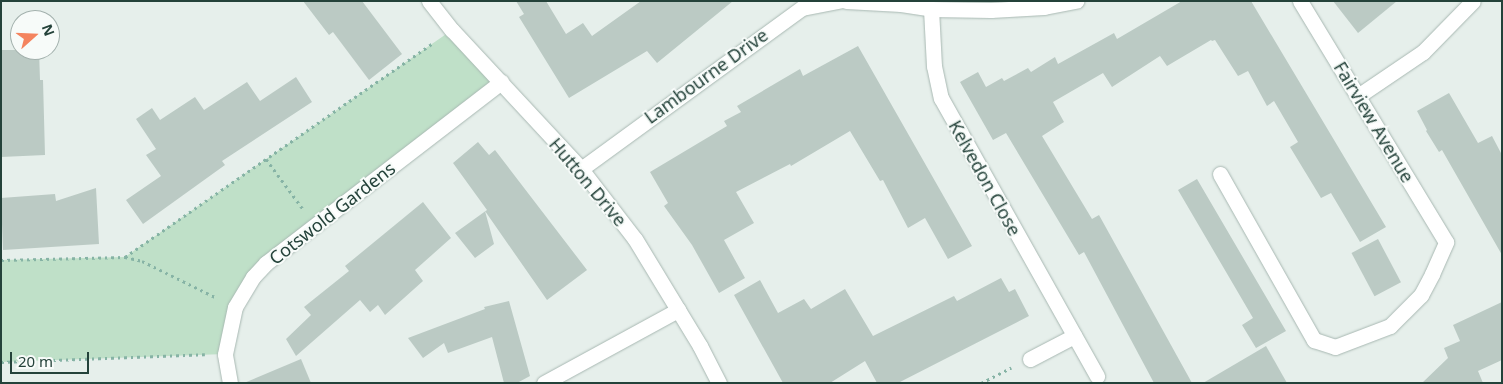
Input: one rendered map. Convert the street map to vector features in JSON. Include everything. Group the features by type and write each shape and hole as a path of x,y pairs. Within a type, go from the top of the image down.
{"street":[{"name":"Hutton Drive","path":"429,1 452,30 581,169 635,239 719,383"},
{"name":"Lambourne Drive","path":"581,169 802,8 839,1"},
{"path":"846,1 901,4 931,9 990,10 1044,7 1076,1"},
{"name":"Fairview Avenue","path":"1220,174 1314,340 1335,347 1390,326 1421,295 1446,242 1300,1"},
{"path":"1358,96 1423,52 1473,1"},
{"name":"Kelvedon Close","path":"931,9 934,66 941,98 1097,376"},
{"name":"Cotswold Gardens","path":"230,383 225,354 235,307 253,277 266,263 501,82"},
{"path":"544,383 678,310"},
{"path":"1030,359 1074,336"}],"path":[{"path":"125,257 452,30"},
{"path":"266,159 316,225"},
{"path":"1,260 125,257 142,261 235,307"},
{"path":"1,362 225,354"},
{"path":"981,383 1030,359"}],"green space":[{"path":"452,30 501,82 253,277 225,354 1,362 1,260 125,257"}],"building":[{"path":"303,1 362,1 402,54 369,80 333,32 329,35"},
{"path":"516,1 546,1 566,34 583,23 592,36 641,1 733,1 657,63 647,51 569,98 519,17 524,14"},
{"path":"1182,1 1251,1 1386,227 1360,242 1331,193 1321,198 1290,147 1298,142 1274,101 1267,106 1248,71 1238,76 1215,40 1211,40 1167,66 1160,56 1112,87 1103,73 1053,102 1064,122 1042,136 1092,219 1099,215 1192,383 1154,383 1084,252 1079,255 1006,133 993,140 960,82 978,72 986,87 1002,78 1004,81 1028,68 1031,72 1055,57 1058,64 1114,33 1117,39"},
{"path":"1333,1 1397,1 1358,33"},
{"path":"858,46 972,246 948,259 925,218 908,228 883,180 880,181 850,131 791,166 790,164 736,192 754,223 724,240 745,278 719,293 692,245 664,206 668,203 650,172 727,126 724,121 741,112 737,106 800,69 803,76"},
{"path":"1,50 10,50 10,60 39,60 40,80 43,80 45,155 1,157"},
{"path":"296,77 312,102 222,161 225,165 143,224 126,200 161,176 146,155 156,149 136,119 152,108 160,120 195,97 204,110 247,82 260,101"},
{"path":"1449,93 1478,143 1492,136 1502,155 1502,255 1442,150 1439,152 1426,131 1417,111"},
{"path":"478,142 489,155 495,150 587,270 547,300 453,163"},
{"path":"1197,179 1286,331 1256,348 1242,325 1253,318 1178,190"},
{"path":"96,188 99,244 3,250 1,198 55,194 56,201"},
{"path":"423,202 451,238 415,270 423,281 385,315 378,305 370,312 360,300 296,356 286,339 311,315 304,307 349,271 345,266"},
{"path":"485,211 494,244 475,258 455,233"},
{"path":"1378,239 1401,282 1375,296 1352,253"},
{"path":"1001,278 1009,292 1015,289 1029,316 898,383 877,383 865,361 830,383 783,383 734,295 760,280 778,313 804,299 811,309 845,289 873,336 954,296 957,301"},
{"path":"509,301 530,376 517,383 504,383 492,337 448,353 444,343 423,358 408,338 485,309 484,307"},
{"path":"1502,302 1502,360 1478,371 1483,383 1422,383 1448,358 1444,348 1460,341 1453,325"},
{"path":"1266,346 1287,383 1203,383"},
{"path":"301,359 311,383 244,383"}]}
